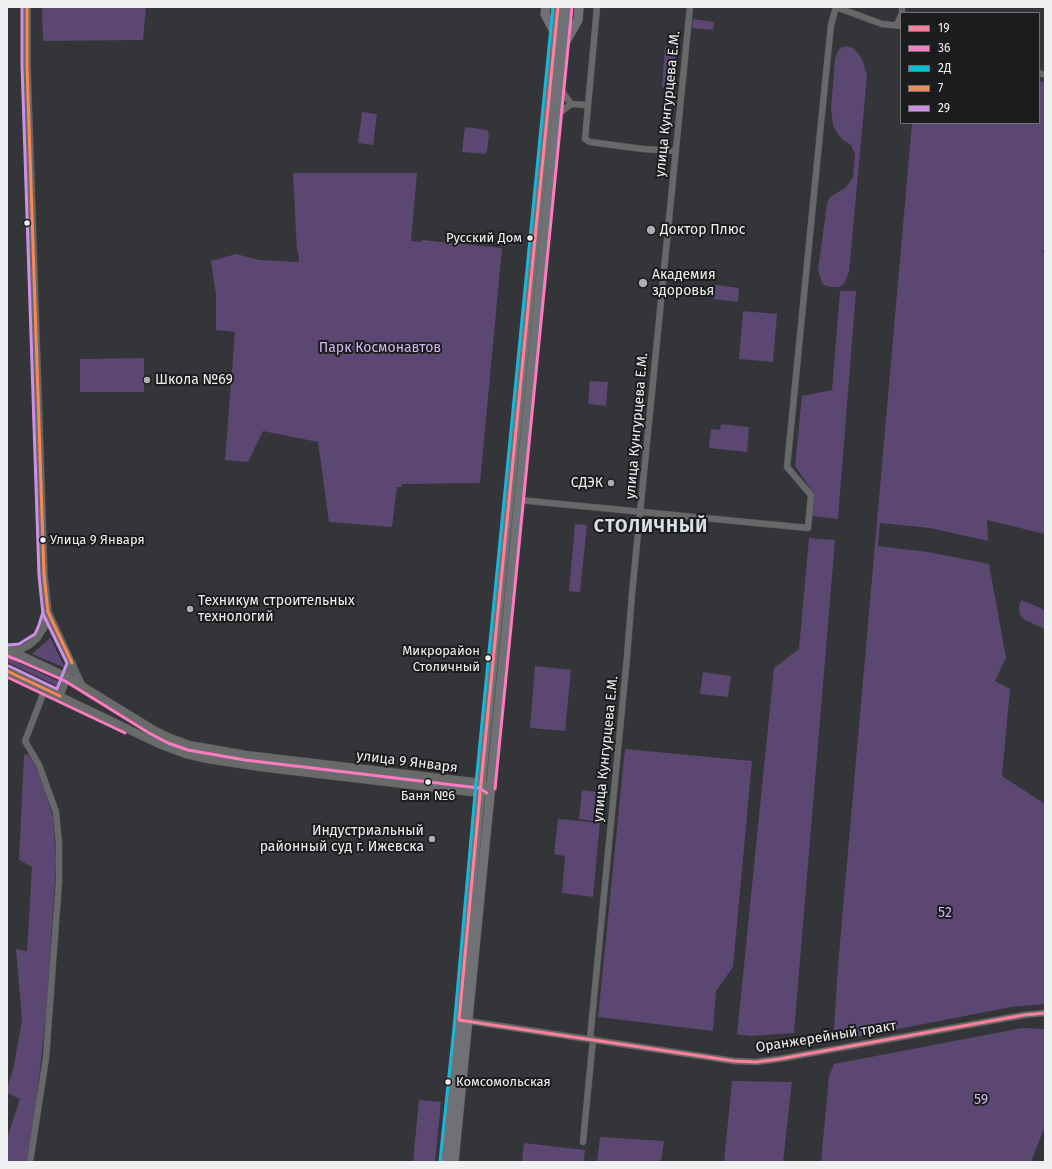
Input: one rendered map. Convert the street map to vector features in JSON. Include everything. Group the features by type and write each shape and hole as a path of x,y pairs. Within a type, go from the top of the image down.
{"main road":[{"path":"546,7 545,14 555,34"},
{"path":"454,1162 480,788 558,7"},
{"path":"445,1162 464,1020 490,789 567,7"},
{"path":"563,46 578,20 579,7"},
{"name":"улица 9 Января","path":"7,651 22,656 67,677 140,722 170,738 205,748 480,788"},
{"name":"улица 9 Января","path":"7,671 160,744 186,754 260,767 490,789"},
{"path":"260,767 262,757"}],"street":[{"path":"27,7 28,99 44,575 48,612 82,686"},
{"path":"597,7 585,138 590,142 643,149 676,151"},
{"name":"улица Кунгурцева Е.М.","path":"583,1142 591,1039 640,512 690,7"},
{"path":"519,500 808,528 811,495 787,467 831,25 836,7 882,24 899,25"},
{"path":"559,87 571,104"},
{"path":"556,116 571,104 588,105"},
{"path":"7,651 21,649 29,645 37,638 41,634 44,627 48,612"},
{"path":"60,696 72,663"},
{"path":"30,1162 46,1058 59,881 59,844 56,812 39,765 25,741 45,689"},
{"name":"Оранжерейный тракт","path":"464,1020 734,1061 756,1062 1024,1015 1045,1013"}],"green space":[{"path":"42,7 146,7 143,40 43,41"},
{"path":"693,19 714,22 713,30 692,28"},
{"path":"847,46 853,48 858,53 863,61 867,76 849,272 844,284 839,287 832,287 826,286 822,283 818,270 827,204 830,197 845,188 853,178 855,154 851,145 843,140 837,133 833,125 831,108 835,59 838,51 842,47"},
{"path":"665,47 676,48 673,87 662,87"},
{"name":"52","path":"1040,81 1045,83 1045,247 1042,252 1045,253 1045,534 987,520 988,541 930,528 880,523 878,546 928,552 989,564 1006,658 995,681 1010,689 1002,776 1045,804 1045,1004 1011,1007 852,1038 845,1038 836,1033 834,1029 838,965 912,124 1040,124"},
{"path":"362,112 377,114 373,145 358,143"},
{"path":"465,127 487,130 489,135 487,152 484,154 462,152"},
{"name":"Парк Космонавтов","path":"293,173 417,173 411,241 421,242 422,240 502,248 480,483 402,484 401,487 397,487 392,527 329,522 318,442 263,431 248,462 225,460 235,332 216,330 216,295 211,261 236,254 259,260 299,262 297,252"},
{"path":"716,285 739,288 738,302 714,299"},
{"path":"840,291 856,291 838,519 811,516 813,492 795,466 802,396 832,390"},
{"path":"743,311 777,314 773,362 739,359"},
{"path":"144,358 144,392 80,392 80,359"},
{"path":"590,381 608,382 606,406 588,404"},
{"path":"721,424 749,427 747,452 709,448 711,429 720,430"},
{"path":"575,524 587,525 580,592 569,591"},
{"path":"809,538 835,540 794,1033 751,1036 737,1034 774,668 799,649"},
{"path":"1021,600 1045,610 1045,629 1025,620 1020,615 1019,607"},
{"path":"50,637 65,668 32,654"},
{"path":"7,658 58,681 58,685 57,686 7,662"},
{"path":"535,666 571,670 565,731 530,728"},
{"path":"703,672 731,676 728,697 700,694"},
{"path":"625,749 752,761 733,967 716,991 713,1031 598,1017"},
{"path":"24,754 29,755 40,775 53,817 56,862 46,1015 35,1114 27,1162 7,1162 7,1138 20,1099 7,1093 7,1088 13,1070 22,1020 16,949 27,951 32,867 19,860"},
{"path":"582,790 596,792 593,821 579,819"},
{"path":"558,819 600,823 593,897 562,893 565,856 554,854"},
{"name":"59","path":"1022,1028 1045,1029 1045,1126 1031,1162 821,1162 829,1076 834,1064"},
{"path":"732,1081 792,1082 783,1162 724,1162"},
{"path":"419,1100 441,1102 435,1162 413,1162"},
{"path":"600,1137 664,1141 661,1162 597,1162"},
{"path":"524,1143 585,1150 584,1162 522,1162"}],"transit line":[{"name":"29","path":"9,666 57,689 67,663 43,614 39,575 22,65 22,7"},
{"name":"7","path":"27,7 27,65 44,575 48,612 72,663"},
{"name":"2Д","path":"440,1161 553,7"},
{"name":"19","path":"558,7 459,1020 734,1061 756,1062 1024,1015 1045,1013"},
{"name":"36","path":"495,789 572,7"},
{"name":"29","path":"8,645 19,644 35,634 43,612 42,605"},
{"name":"36","path":"7,656 65,681 149,733 168,743 188,750 245,760 479,788 487,793"},
{"name":"7","path":"7,671 60,696"},
{"name":"36","path":"7,677 125,733"}],"place":[{"name":"Доктор Плюс","path":"651,230"},
{"name":"Русский Дом","path":"530,238"},
{"name":"Академия здоровья","path":"643,283"},
{"name":"Школа №69","path":"147,380"},
{"name":"СДЭК","path":"611,483"},
{"name":"Улица 9 Января","path":"43,540"},
{"name":"Техникум строительных технологий","path":"190,609"},
{"name":"Микрорайон Столичный","path":"488,658"},
{"name":"Баня №6","path":"428,782"},
{"name":"Индустриальный районный суд г. Ижевска","path":"432,839"},
{"name":"Комсомольская","path":"448,1082"}],"district":[{"name":"СТОЛИЧНЫЙ","path":"651,527"}]}
